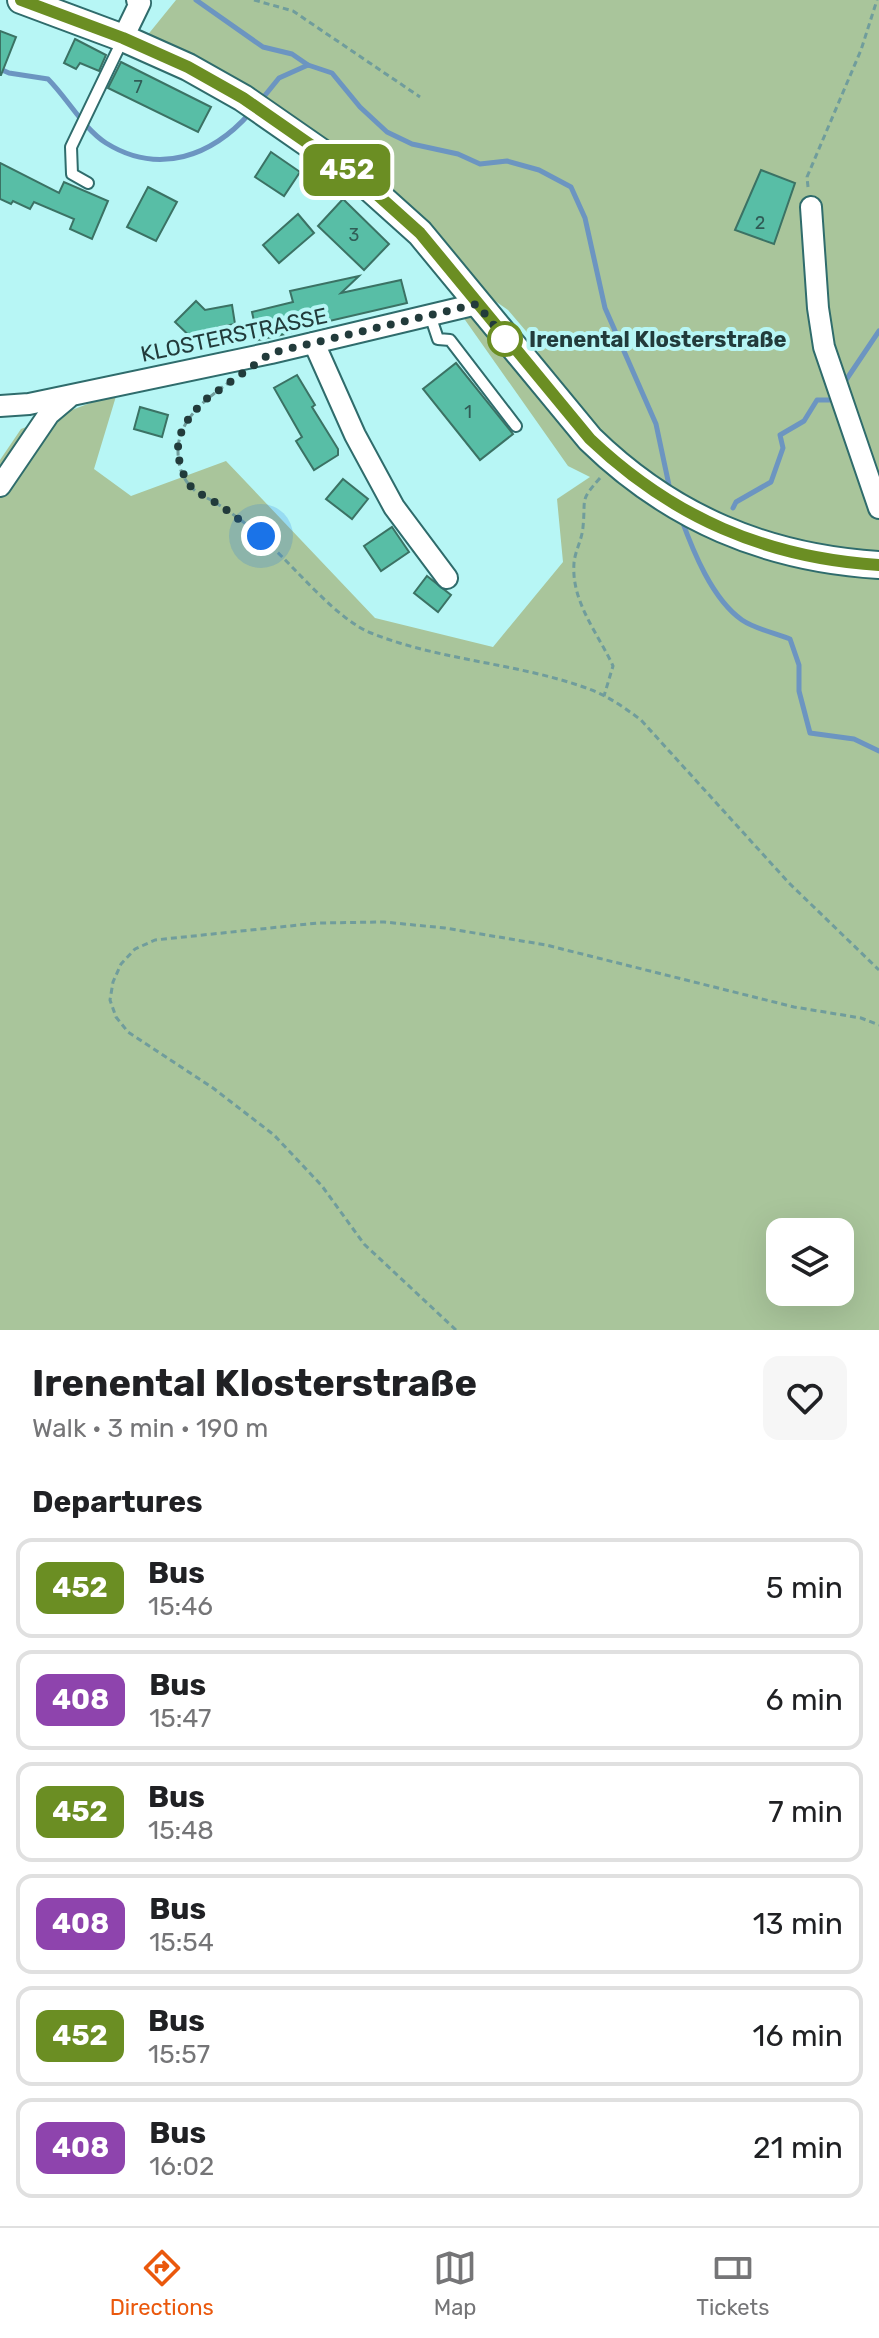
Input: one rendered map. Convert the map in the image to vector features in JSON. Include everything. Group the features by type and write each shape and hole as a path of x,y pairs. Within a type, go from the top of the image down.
{"street":[{"path":"21,0 123,38 188,67 243,98 361,180 420,233 608,462 703,521 780,551 838,563 879,565"},
{"path":"123,38 138,2"},
{"path":"811,207 824,347 879,508"},
{"name":"KLOSTERSTRASSE","path":"0,406 29,404 314,343 477,304"},
{"path":"314,343 355,435 394,507 447,578"},
{"path":"0,486 49,414 73,394"}],"lane":[{"path":"88,183 72,174 71,147 123,38"},
{"path":"430,315 438,339 450,340 516,426"}],"path":[{"path":"254,0 293,11 420,97"},
{"path":"811,207 807,177 861,50 877,0"},
{"path":"238,376 205,400 190,416 180,435 177,453 186,482 261,536 341,615 367,632 397,643 591,689 641,720 789,883 879,970"},
{"path":"604,696 613,666 586,618 576,588 574,562 583,530 584,496 608,462"},
{"path":"456,1330 364,1244 322,1186 274,1135 213,1088 128,1032 116,1017 110,1000 121,964 135,949 155,940 318,923 384,922 430,926 546,945 794,1007 861,1018 879,1025"}],"green space":[{"path":"176,0 879,0 879,1330 0,1330 0,460 21,429 117,393 94,469 131,496 226,461 375,618 493,647 563,562 557,499 590,477 568,466 463,317 475,316 620,454 545,367 531,337 508,310 488,296 414,215 146,37"}],"building":[{"path":"0,31 16,37 1,75 0,75"},
{"path":"75,39 106,55 99,71 80,63 76,69 64,63"},
{"path":"121,62 211,107 198,132 108,88"},
{"path":"271,152 300,172 284,196 255,177"},
{"path":"0,163 59,193 64,182 108,201 92,239 70,229 74,219 34,202 30,209 0,199"},
{"path":"761,170 795,183 774,244 735,230"},
{"path":"148,187 177,202 156,241 127,227"},
{"path":"343,199 389,244 364,270 318,226"},
{"path":"298,214 314,233 279,263 263,245"},
{"path":"359,276 341,293 401,280 407,303 258,340 252,312 293,302 290,291"},
{"path":"196,301 205,310 232,305 235,324 219,327 200,346 175,322"},
{"path":"456,363 513,434 480,460 423,389"},
{"path":"297,375 338,449 338,455 314,470 296,441 302,437 274,388"},
{"path":"140,407 168,415 162,437 134,429"},
{"path":"343,479 368,499 352,519 326,499"},
{"path":"392,527 409,552 381,571 364,546"},
{"path":"427,576 451,595 438,612 414,593"}],"waterway":[{"path":"196,0 263,47 292,54 308,65"},
{"path":"262,99 279,78 308,65 332,73 360,107 387,132 412,144 458,154 480,164 507,161 539,170 571,187 585,218 605,308 656,424 670,490"},
{"path":"0,69 48,79 98,137 126,153 146,158 165,159 202,150 235,128 250,113"},
{"path":"844,383 879,331"},
{"path":"733,508 736,502 771,482 783,448 780,435 804,421 817,400 837,397"},
{"path":"681,518 705,574 731,611 753,626 790,639 799,665 799,691 810,733 854,739 879,751"}],"bus line":[{"name":"452","path":"21,0 123,38 188,67 243,98 361,180 420,233 590,439 607,456 666,498 713,526 780,551 838,563 879,565"}],"place":[{"name":"Irenental Klosterstraße","path":"505,339"}],"route":[{"path":"261,536 197,492 186,482 180,469 177,453 180,435 190,416 205,400 271,353 477,304 505,339"}]}
